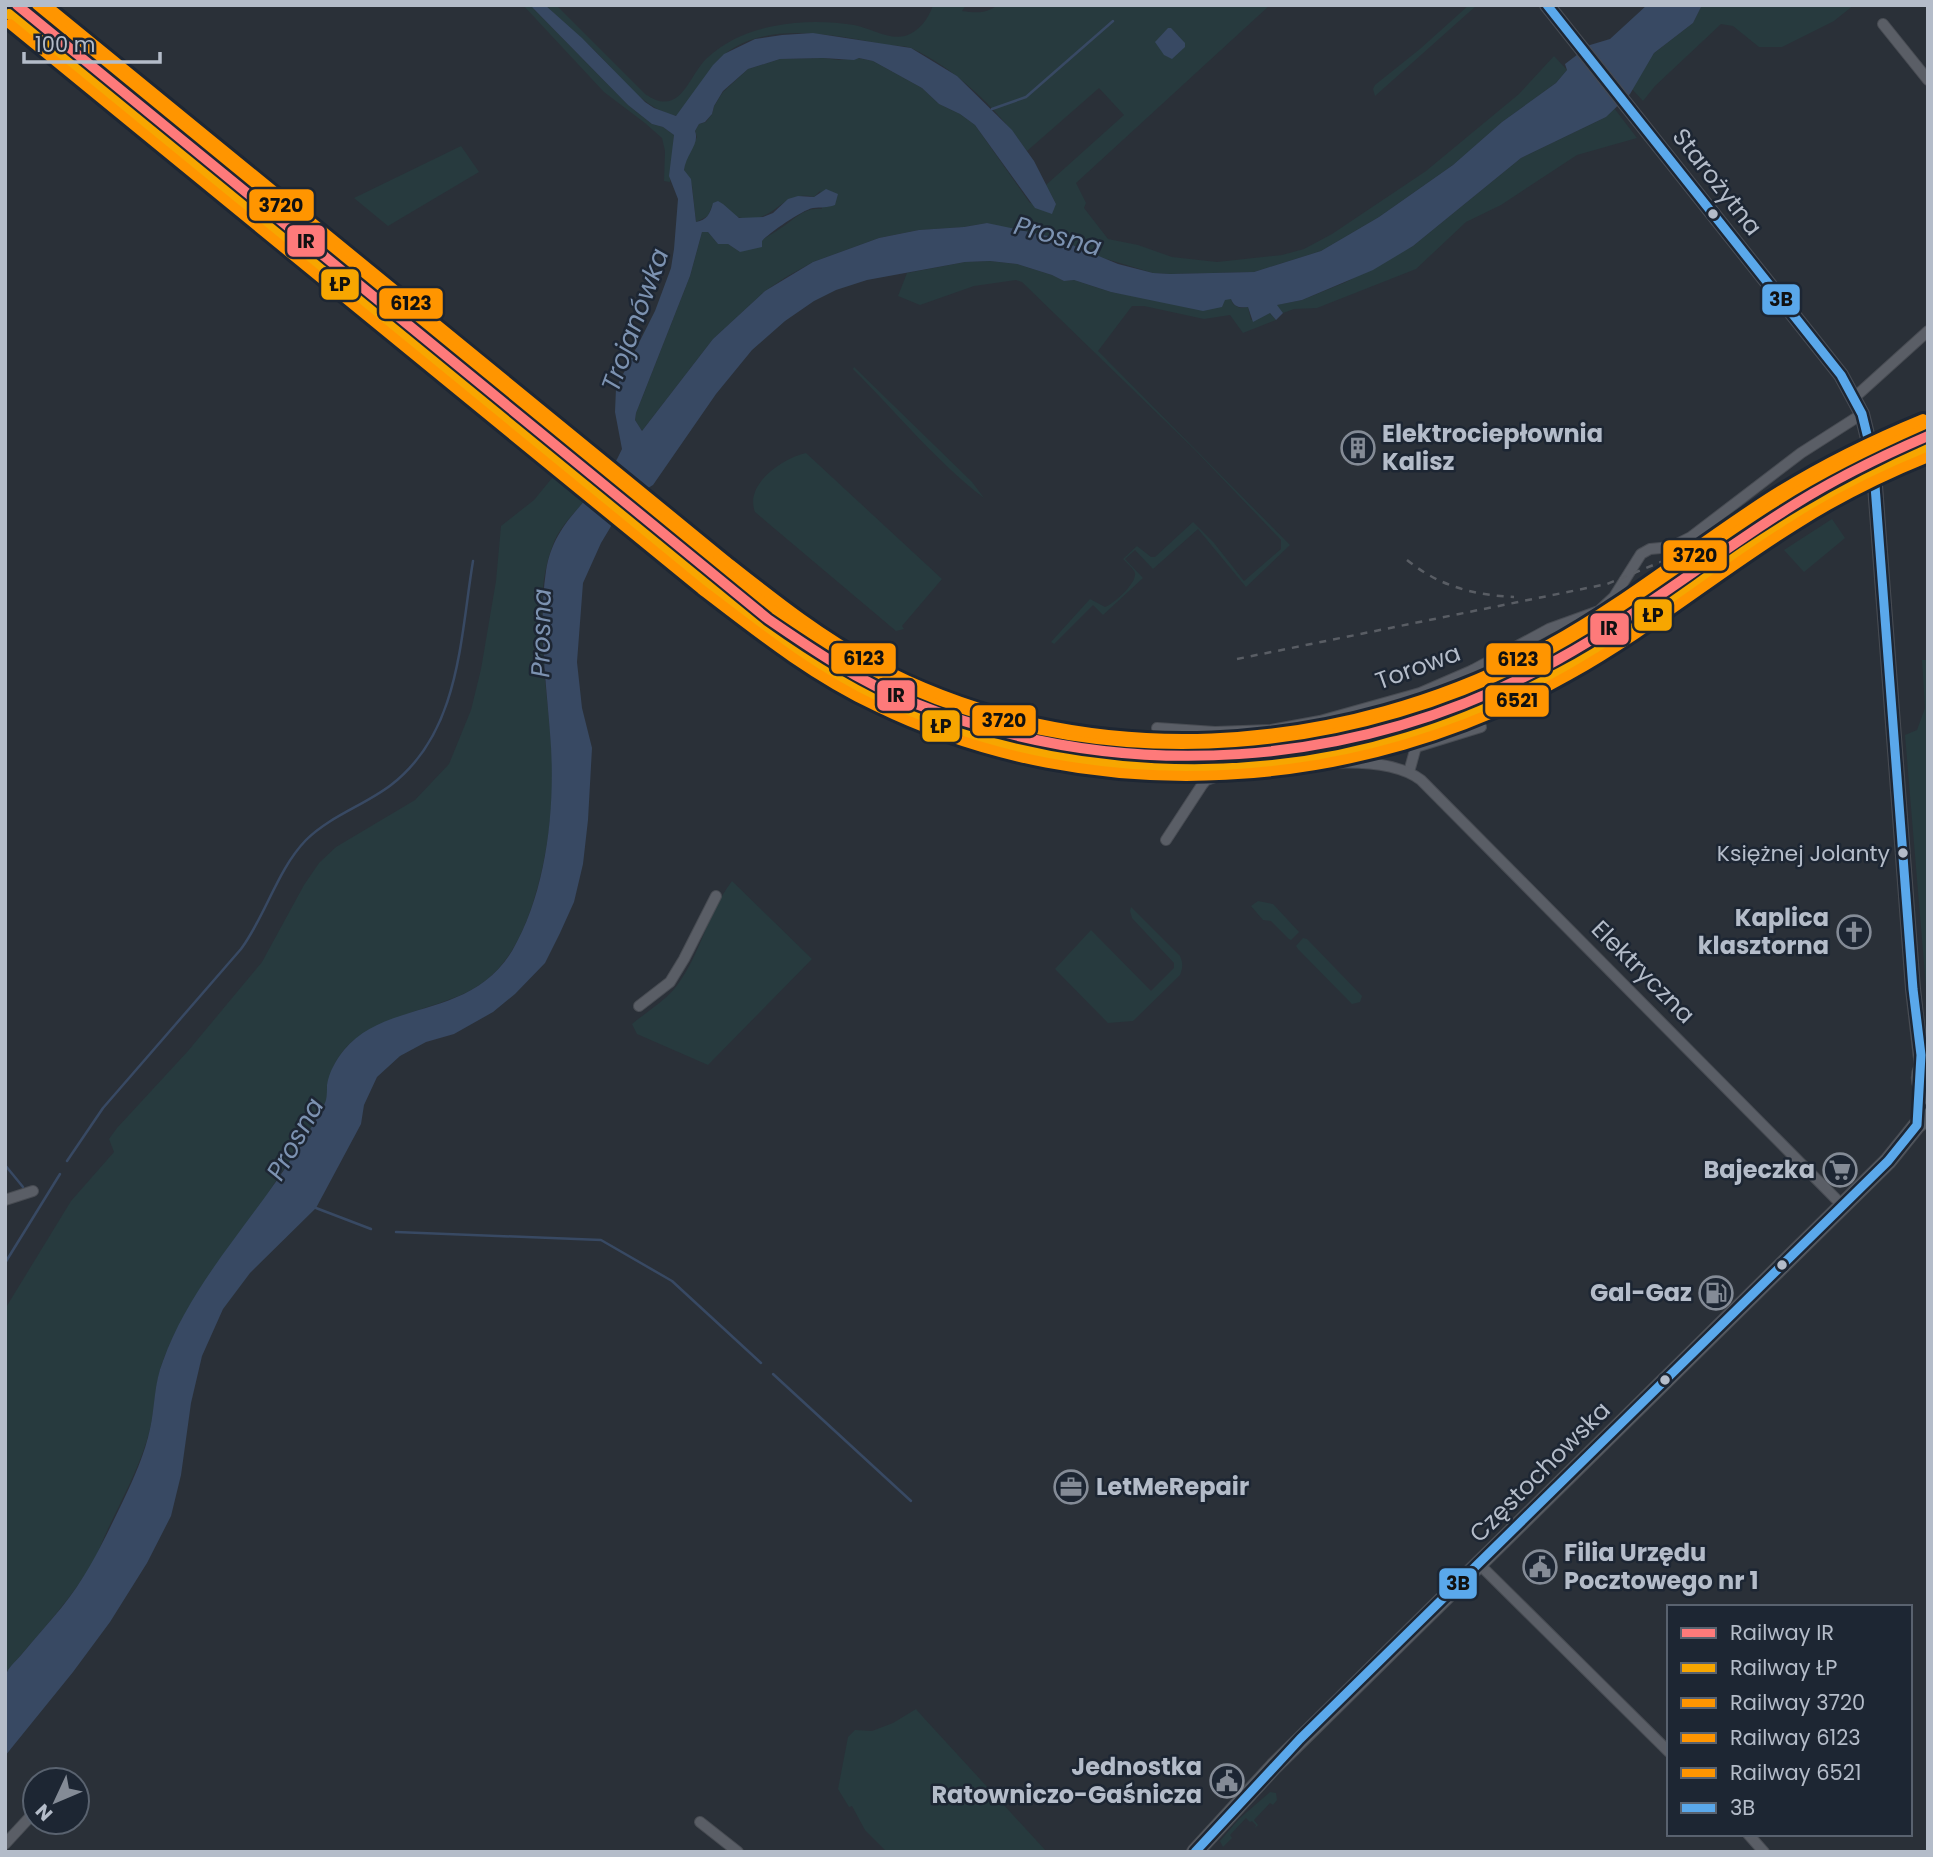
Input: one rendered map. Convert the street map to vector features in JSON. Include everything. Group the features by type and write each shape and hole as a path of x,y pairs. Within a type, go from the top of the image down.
{"main road":[{"name":"Częstochowska","path":"1195,1852 1274,1766 1888,1161 1922,1121 1924,1091 1919,1074 1925,1064"}],"street":[{"name":"Starożytna","path":"1547,5 1841,375 1862,414"},
{"path":"1883,24 1928,80"},
{"path":"1855,397 1928,331"},
{"path":"1862,414 1872,459 1913,989 1925,1064"},
{"name":"Torowa","path":"1157,728 1244,732 1300,725 1412,695 1473,670 1549,629 1604,607 1621,587 1641,554 1671,547 1691,537 1807,449 1862,414"},
{"path":"1166,840 1206,780 1218,776 1341,762 1388,766 1409,772 1416,747 1424,733 1470,708 1473,701 1473,670"},
{"path":"1416,747 1482,727"},
{"name":"Elektryczna","path":"1409,772 1421,780 1612,971 1843,1206"},
{"path":"639,1006 670,982 716,896"},
{"path":"1917,1014 1928,1035"},
{"path":"5,1200 33,1191"},
{"path":"1479,1563 1667,1750"},
{"path":"700,1822 738,1852"},
{"path":"5,1844 21,1827"},
{"path":"1750,1836 1764,1852"}],"green space":[{"path":"523,5 530,5 628,105 652,124 663,127 674,135 670,182 664,181 665,151 662,138 604,92"},
{"path":"545,5 556,5 645,94 667,101 682,92 700,66 722,46 747,34 784,24 844,24 899,37 919,28 933,5 966,5 962,11 977,12 998,5 1270,5 1076,183 1086,203 1084,208 1108,239 1138,245 1172,257 1217,262 1282,255 1304,249 1332,234 1426,171 1519,94 1554,56 1567,70 1556,83 1502,122 1453,165 1379,217 1321,251 1254,272 1153,273 987,223 919,230 879,238 813,262 765,291 713,339 642,431 635,420 636,413 690,276 702,232 708,232 718,244 728,244 740,252 804,212 822,209 820,191 814,197 801,196 766,215 751,219 735,216 713,204 708,216 696,222 692,186 684,170 685,160 697,137 695,131 699,124 706,122 723,92 748,69 780,59 858,58 873,61 922,88 939,104 975,125 1030,203 1056,204 1046,185 1124,115 1099,88 1027,151 976,93 930,58 903,46 805,33 763,37 726,53 712,67 677,116 644,100"},
{"path":"1469,5 1477,5 1375,96 1375,85"},
{"path":"1702,5 1854,5 1834,21 1782,47 1759,47 1733,26 1721,24 1655,86 1643,101 1632,89 1654,53 1693,23"},
{"path":"1614,108 1637,138 1577,155 1501,205 1466,222 1416,269 1317,308 1294,309 1283,313 1276,305 1302,300 1346,282 1413,246 1521,158 1606,117"},
{"path":"461,146 479,172 388,226 354,198"},
{"path":"965,262 1017,264 1064,281 1074,280 1111,292 1145,298 1231,299 1233,304 1240,308 1248,307 1251,320 1270,313 1276,320 1243,333 1230,315 1204,319 1144,306 1132,306 1098,351 1290,545 1246,587 1198,529 1153,569 1135,550 1125,559 1143,578 1103,615 1093,605 1054,644 1051,642 1090,599 1105,607 1124,593 1135,573 1123,559 1137,546 1155,557 1193,522 1214,543 1244,581 1281,549 1281,540 1195,450 1022,282 1016,280 974,286 920,305 898,296 907,273"},
{"path":"854,367 972,482 984,498 933,453"},
{"path":"806,453 942,579 902,626 904,629 896,631 755,512 753,502 760,482 777,466"},
{"path":"566,461 597,487 558,534 546,566 541,621 552,760 552,800 544,861 527,920 513,949 498,969 481,984 463,994 368,1031 340,1055 331,1073 326,1101 317,1118 258,1209 194,1299 173,1338 160,1368 150,1430 143,1452 92,1565 67,1601 5,1674 5,1309 71,1201 114,1152 109,1139 188,1051 262,962 319,863 336,847 415,800 449,764 471,710 481,669 496,581 501,526 534,500"},
{"path":"1832,519 1845,538 1804,572 1784,550"},
{"path":"1922,660 1928,660 1928,1011 1905,735 1917,730 1925,708"},
{"path":"732,881 812,959 708,1065 637,1034 632,1024 662,1001 678,984"},
{"path":"1258,901 1273,904 1299,932 1291,940 1271,921 1263,920 1251,906"},
{"path":"1131,907 1180,956 1182,970 1133,1021 1108,1023 1055,969 1091,930 1151,991 1174,968 1174,963 1132,918"},
{"path":"1303,938 1362,996 1360,1002 1352,1004 1298,949 1296,946"},
{"path":"916,1709 1047,1852 887,1852 865,1830 852,1806 849,1807 838,1789 848,1737 855,1730 872,1731 893,1723"},
{"path":"1270,1792 1276,1793 1277,1800 1273,1805 1270,1803 1254,1820 1258,1825 1255,1828 1256,1825 1246,1818 1223,1847 1220,1841 1239,1819"}],"water":[{"path":"530,5 545,5 645,102 676,116 724,54 755,39 813,33 911,48 957,76 1012,130 1034,161 1056,204 1052,214 1035,208 975,125 939,104 922,88 873,61 859,58 780,59 748,69 723,91 712,114 699,124 695,131 696,140 684,170 691,179 696,222 705,218 713,203 718,201 739,218 763,217 773,213 788,199 798,196 814,197 826,189 838,194 835,205 813,208 801,213 766,237 762,241 762,247 740,252 728,244 718,244 708,232 702,232 690,276 636,413 635,420 642,431 713,339 765,291 813,262 879,238 919,230 987,223 1053,237 1118,264 1153,273 1254,272 1321,251 1379,217 1453,165 1502,122 1556,83 1567,70 1565,64 1590,45 1610,39 1647,5 1702,5 1693,23 1654,53 1630,94 1606,117 1521,158 1413,246 1373,270 1302,300 1277,305 1283,313 1276,320 1270,313 1253,322 1248,307 1237,306 1231,299 1225,300 1222,307 1203,311 1111,292 1074,280 1064,281 1017,264 965,262 867,280 836,290 785,321 752,350 716,394 653,485 635,496 613,523 583,583 577,662 582,708 592,748 588,820 583,864 574,902 545,963 493,1012 454,1034 426,1042 400,1056 377,1077 364,1105 361,1124 316,1208 250,1273 223,1309 202,1356 171,1516 147,1563 110,1622 5,1756 4,1699 7,1672 71,1595 96,1556 142,1456 150,1429 160,1369 175,1332 206,1279 278,1179 317,1118 326,1100 328,1080 336,1062 344,1050 362,1034 382,1023 451,999 474,988 494,973 512,951 534,901 547,845 552,788 543,632 546,571 551,551 568,520 603,480 622,449 615,412 616,388 655,311 671,268 678,199 669,176 674,135 663,127 652,124 628,105"},
{"path":"1168,28 1185,43 1185,47 1172,59 1164,55 1155,42"}],"pier":[{"path":"604,472 637,499 627,511 595,484"}],"waterway":[{"path":"992,109 1026,97 1113,21"},
{"path":"67,1161 103,1108 241,949 287,865 306,840 326,824 391,785 414,763 431,739 453,682 473,561"},
{"path":"5,1165 23,1187"},
{"path":"5,1263 60,1174"},
{"path":"316,1208 371,1229"},
{"path":"396,1232 601,1240 672,1281 761,1363"},
{"path":"773,1374 911,1501"}],"railway":[{"path":"1749,518 1834,466 1928,423"},
{"path":"1237,659 1607,584 1673,557 1757,513"},
{"path":"1641,599 1703,550"},
{"path":"1407,560 1431,576 1457,588 1514,597"}],"rail line":[{"name":"IR","path":"17,5 768,619 873,685 911,702 992,729 1074,747 1156,755 1239,754 1321,744 1402,725 1481,697 1557,660 1614,626 1753,531 1817,491 1928,436"},
{"name":"3720","path":"37,5 775,609 825,642 893,681 989,717 1070,735 1152,743 1235,742 1317,732 1398,712 1476,685 1551,649 1637,596 1795,489 1923,425"},
{"name":"6123","path":"46,5 725,560 796,615 872,663 953,699 1038,724 1124,736 1212,738 1299,730 1385,711 1468,683 1578,628 1793,483 1848,453 1923,419"},
{"name":"ŁP","path":"9,14 761,629 831,675 886,705 965,734 1027,751 1090,762 1154,768 1219,769 1283,764 1346,753 1428,731 1505,700 1585,659 1788,523 1833,496 1928,449"},
{"name":"6521","path":"10,24 701,589 786,652 830,681 876,706 960,740 1046,763 1136,774 1226,775 1315,765 1403,745 1488,715 1569,675 1627,640 1766,543 1811,515 1860,488 1928,457"}],"transit line":[{"name":"3B","path":"1195,1852 1300,1739 1888,1161 1917,1125 1921,1055 1913,989 1873,459 1862,414 1841,375 1547,5"}],"place":[{"name":"Elektrociepłownia Kalisz","path":"1358,448"},
{"name":"Księżnej Jolanty","path":"1903,853"},
{"name":"Kaplica klasztorna","path":"1854,932"},
{"name":"Bajeczka","path":"1840,1170"},
{"name":"Gal-Gaz","path":"1716,1293"},
{"name":"LetMeRepair","path":"1071,1487"},
{"name":"Filia Urzędu Pocztowego nr 1","path":"1540,1567"},
{"name":"Jednostka Ratowniczo-Gaśnicza","path":"1227,1781"}],"water label":[{"name":"Prosna","path":"1058,236"},
{"name":"Trojanówka","path":"635,320"},
{"name":"Prosna","path":"541,633"},
{"name":"Prosna","path":"295,1139"}]}
